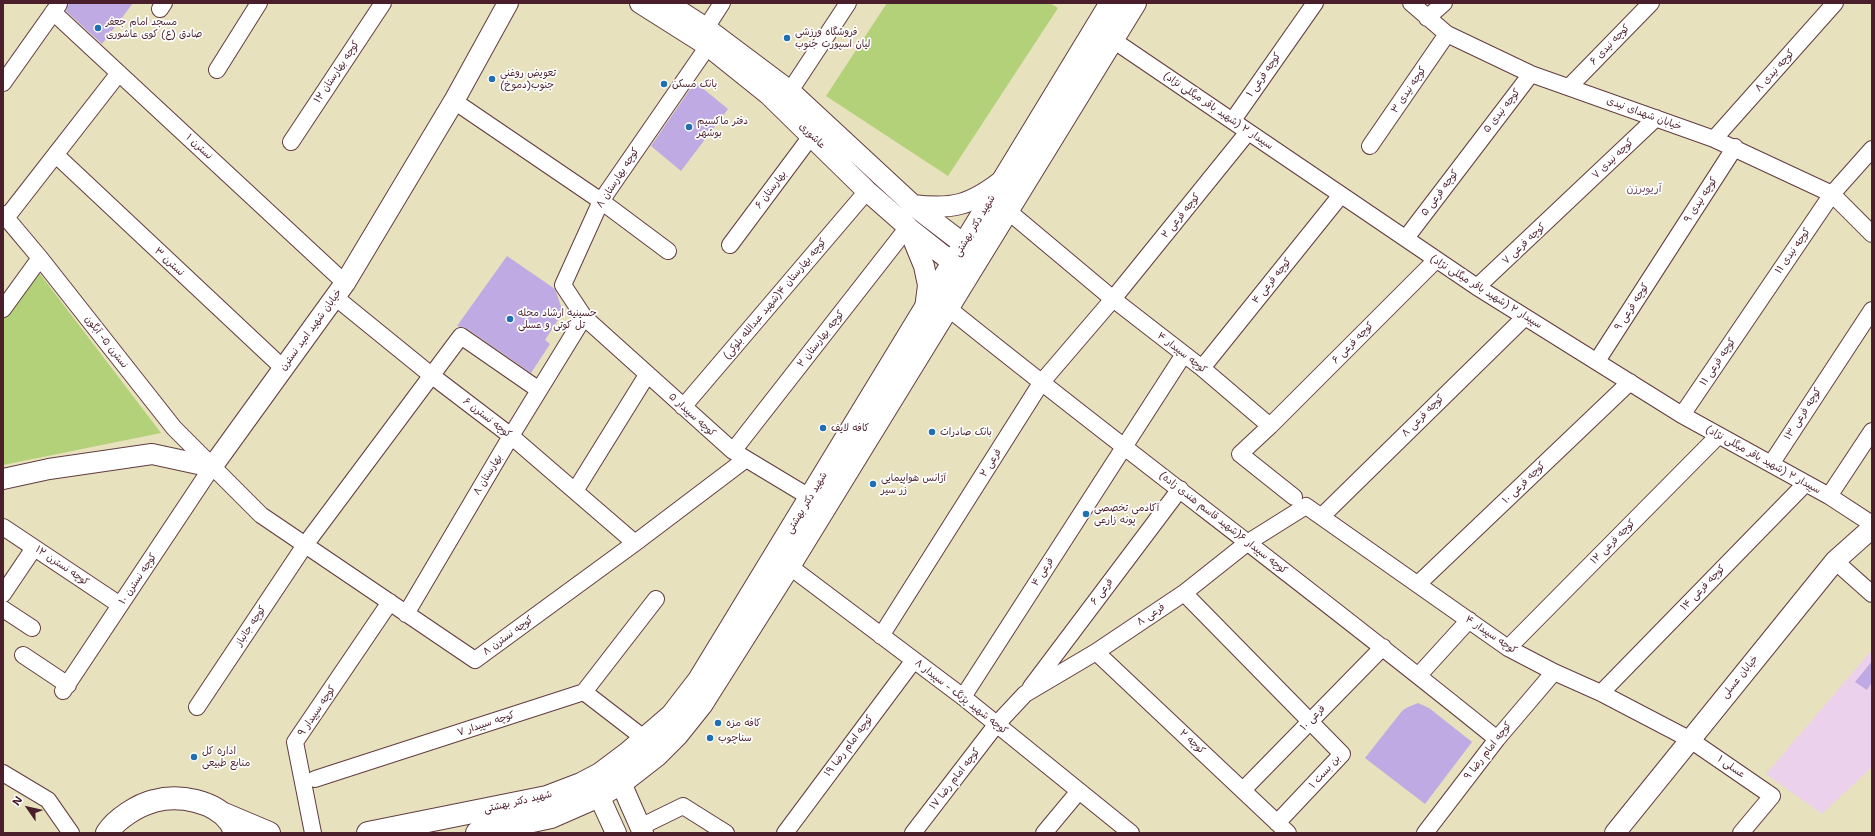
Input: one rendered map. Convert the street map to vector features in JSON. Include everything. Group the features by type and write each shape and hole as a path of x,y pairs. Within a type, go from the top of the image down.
{"main road":[{"name":"شهید دکتر بهشتی","path":"368,833 547,797 581,784 600,774 645,739 672,715 699,680 1111,3"},
{"name":"شهید دکتر بهشتی","path":"477,833 551,817 600,796 621,783 657,755 677,735 701,705 789,566 1135,3"},
{"path":"107,832 133,811 155,800 167,799 193,801 209,805 224,814 269,833"},
{"path":"224,814 234,829 234,833"}],"street":[{"path":"217,70 259,3"},
{"name":"کوچه بهارستان ۱۲","path":"291,142 383,3"},
{"name":"خیابان شهید امید نسترن","path":"212,467 340,290 454,101 508,3"},
{"name":"عاشوری","path":"640,3 707,37 790,91 907,200 959,254"},
{"name":"عاشوری","path":"668,3 707,37 812,135 867,191 908,227 924,266 928,286 925,309"},
{"name":"کوچه بهارستان ۸","path":"584,317 563,285 601,200 707,37 722,3"},
{"path":"790,91 848,3"},
{"name":"کوچه فرعی ۱","path":"1232,120 1315,3"},
{"name":"خیابان شهدای نیدی","path":"1411,3 1447,34 1531,74 1735,147 1832,194 1872,234"},
{"path":"1428,18 1444,3"},
{"name":"کوچه نیدی ۶","path":"1569,87 1651,3"},
{"name":"کوچه نیدی ۸","path":"1714,139 1835,3"},
{"path":"3,83 56,7"},
{"name":"نسترن ۱","path":"56,7 119,73 340,290"},
{"name":"کوچه نیدی ۳","path":"1370,146 1447,34"},
{"name":"سپیدار ۲ (شهید باقر میگلی نژاد)","path":"1112,40 1477,287 1682,415 1829,496 1872,524"},
{"path":"5,216 56,156 119,73"},
{"name":"کوچه نیدی ۵","path":"1473,148 1531,74"},
{"path":"454,101 601,200 668,251"},
{"name":"کوچه نیدی ۷","path":"1570,200 1656,118"},
{"name":"کوچه فرعی ۲","path":"1113,300 1248,132"},
{"name":"بهارستان ۶","path":"730,245 812,135"},
{"name":"کوچه نیدی ۹","path":"1667,252 1735,147"},
{"name":"کوچه فرعی ۵","path":"1406,238 1473,148"},
{"name":"کوچه نیدی ۱۱","path":"1754,308 1832,194 1872,149"},
{"name":"نسترن ۳","path":"56,156 283,368"},
{"path":"888,210 907,200 937,208 958,205 982,196 1004,179"},
{"name":"کوچه بهارستان ۴(شهید عبدالله بلوکی)","path":"683,407 867,191"},
{"name":"کوچه فرعی ۴","path":"1202,368 1341,195"},
{"name":"کوچه فرعی ۷","path":"1477,287 1570,200"},
{"name":"کوچه سپیدار ۴","path":"1008,211 1113,300 1202,368 1270,426 1240,454 1300,502 1508,648 1554,672 1601,693 1690,739"},
{"name":"نسترن ۵- آبگون","path":"5,216 174,428 212,467"},
{"path":"908,227 975,264"},
{"name":"کوچه بهارستان ۲","path":"740,455 908,227"},
{"name":"کوچه فرعی ۹","path":"1597,361 1667,252"},
{"path":"3,309 40,258"},
{"name":"کوچه فرعی ۶","path":"1270,426 1436,260"},
{"name":"کوچه نسترن ۶","path":"340,290 431,375 511,436 636,543"},
{"name":"فرعی ۲","path":"881,636 1041,383 1113,300"},
{"name":"کوچه سپیدار ۶(شهید قاسم هندی زاده)","path":"948,308 1041,383 1180,489 1247,544 1419,675 1497,739"},
{"name":"کوچه فرعی ۱۱","path":"1682,415 1754,308"},
{"name":"کوچه فرعی ۱۳","path":"1771,464 1872,310"},
{"name":"کوچه فرعی ۸","path":"1322,516 1525,316"},
{"name":"کوچه سپیدار ۵","path":"584,317 683,407 740,455 811,498"},
{"name":"بهارستان ۸","path":"406,614 511,436 584,317"},
{"name":"کوچه جانباز","path":"197,707 305,545 460,336 539,390"},
{"path":"1124,446 1184,354"},
{"path":"575,491 647,375"},
{"name":"کوچه فرعی ۱۰","path":"1418,584 1630,382"},
{"path":"1829,496 1872,431"},
{"name":"کوچه فرعی ۱۲","path":"1508,648 1718,436"},
{"name":"فرعی ۴","path":"963,697 1124,446"},
{"path":"3,479 49,469 152,454 212,467"},
{"name":"کوچه نسترن ۸","path":"212,467 261,515 475,660 636,543 740,455"},
{"name":"کوچه نسترن ۱۰","path":"22,655 65,688 212,467"},
{"name":"کوچه فرعی ۱۴","path":"1601,693 1805,484"},
{"name":"فرعی ۶","path":"1025,694 1180,489"},
{"name":"فرعی ۸","path":"996,725 1025,694 1096,652 1184,593 1300,502"},
{"name":"کوچه نسترن ۱۲","path":"3,527 120,605"},
{"name":"خیابان عسلی","path":"1615,833 1835,561 1872,528"},
{"path":"3,594 34,548"},
{"path":"1835,561 1872,594"},
{"name":"کوچه شهید پژنگ - سپیدار ۸","path":"789,566 963,697 1131,833"},
{"path":"1184,593 1309,722"},
{"path":"645,739 584,692 656,599"},
{"name":"کوچه سپیدار ۹","path":"313,833 295,742 390,602"},
{"path":"3,609 32,628"},
{"path":"1419,675 1469,620"},
{"name":"فرعی ۱۰","path":"1243,790 1383,647"},
{"name":"کوچه ۲","path":"1096,652 1282,828"},
{"name":"کوچه امام رضا ۱۹","path":"785,833 914,660"},
{"name":"کوچه امام رضا ۹","path":"1425,833 1497,739 1554,672"},
{"name":"کوچه سپیدار ۷","path":"315,779 584,692"},
{"name":"بن بست ۱","path":"1282,828 1342,754 1309,722"},
{"name":"کوچه امام رضا ۱۷","path":"913,833 996,725"},
{"name":"عسلی ۱","path":"1690,739 1772,796 1741,833"},
{"path":"3,773 48,800 72,833"},
{"path":"616,833 600,796 600,774 621,783 641,830 683,806 726,833"},
{"path":"1044,833 1079,791"}],"shaded area":[{"path":"1872,650 1872,767 1822,814 1766,774"}],"green space":[{"path":"887,3 1050,3 1058,8 948,176 826,96"},
{"path":"37,270 161,433 3,465 3,317"}],"building":[{"name":"مسجد امام جعفر صادق (ع) کوی عاشوری","path":"69,3 133,3 102,44 66,11"},
{"name":"دفتر ماکسیم بوشهر","path":"695,82 728,109 681,171 651,146"},
{"name":"حسینیه ارشاد محله تل کوتی و عسلی","path":"507,256 555,289 563,312 545,340 550,344 531,373 466,328 457,326"},
{"path":"1872,661 1872,682 1867,690 1855,682"},
{"path":"1418,703 1429,708 1472,742 1425,804 1365,758 1402,711"}],"place":[{"name":"مسجد امام جعفر صادق (ع) کوی عاشوری","path":"98,28"},
{"name":"فروشگاه ورزشی لیان اسپورت جنوب","path":"787,38"},
{"name":"تعويض روغنی جنوب(دموخ)","path":"492,79"},
{"name":"بانک مسکن","path":"664,84"},
{"name":"دفتر ماکسیم بوشهر","path":"689,127"},
{"name":"حسینیه ارشاد محله تل کوتی و عسلی","path":"510,319"},
{"name":"کافه لایف","path":"823,428"},
{"name":"بانک صادرات","path":"932,432"},
{"name":"آژانس هواپیمایی زر سیر","path":"873,484"},
{"name":"آکادمی تخصصی پونه زارعی","path":"1086,514"},
{"name":"کافه مزه","path":"718,723"},
{"name":"سناچوب","path":"710,738"},
{"name":"اداره کل منابع طبیعی","path":"194,757"}],"district":[{"name":"آریو‌برزن","path":"1644,189"}]}
